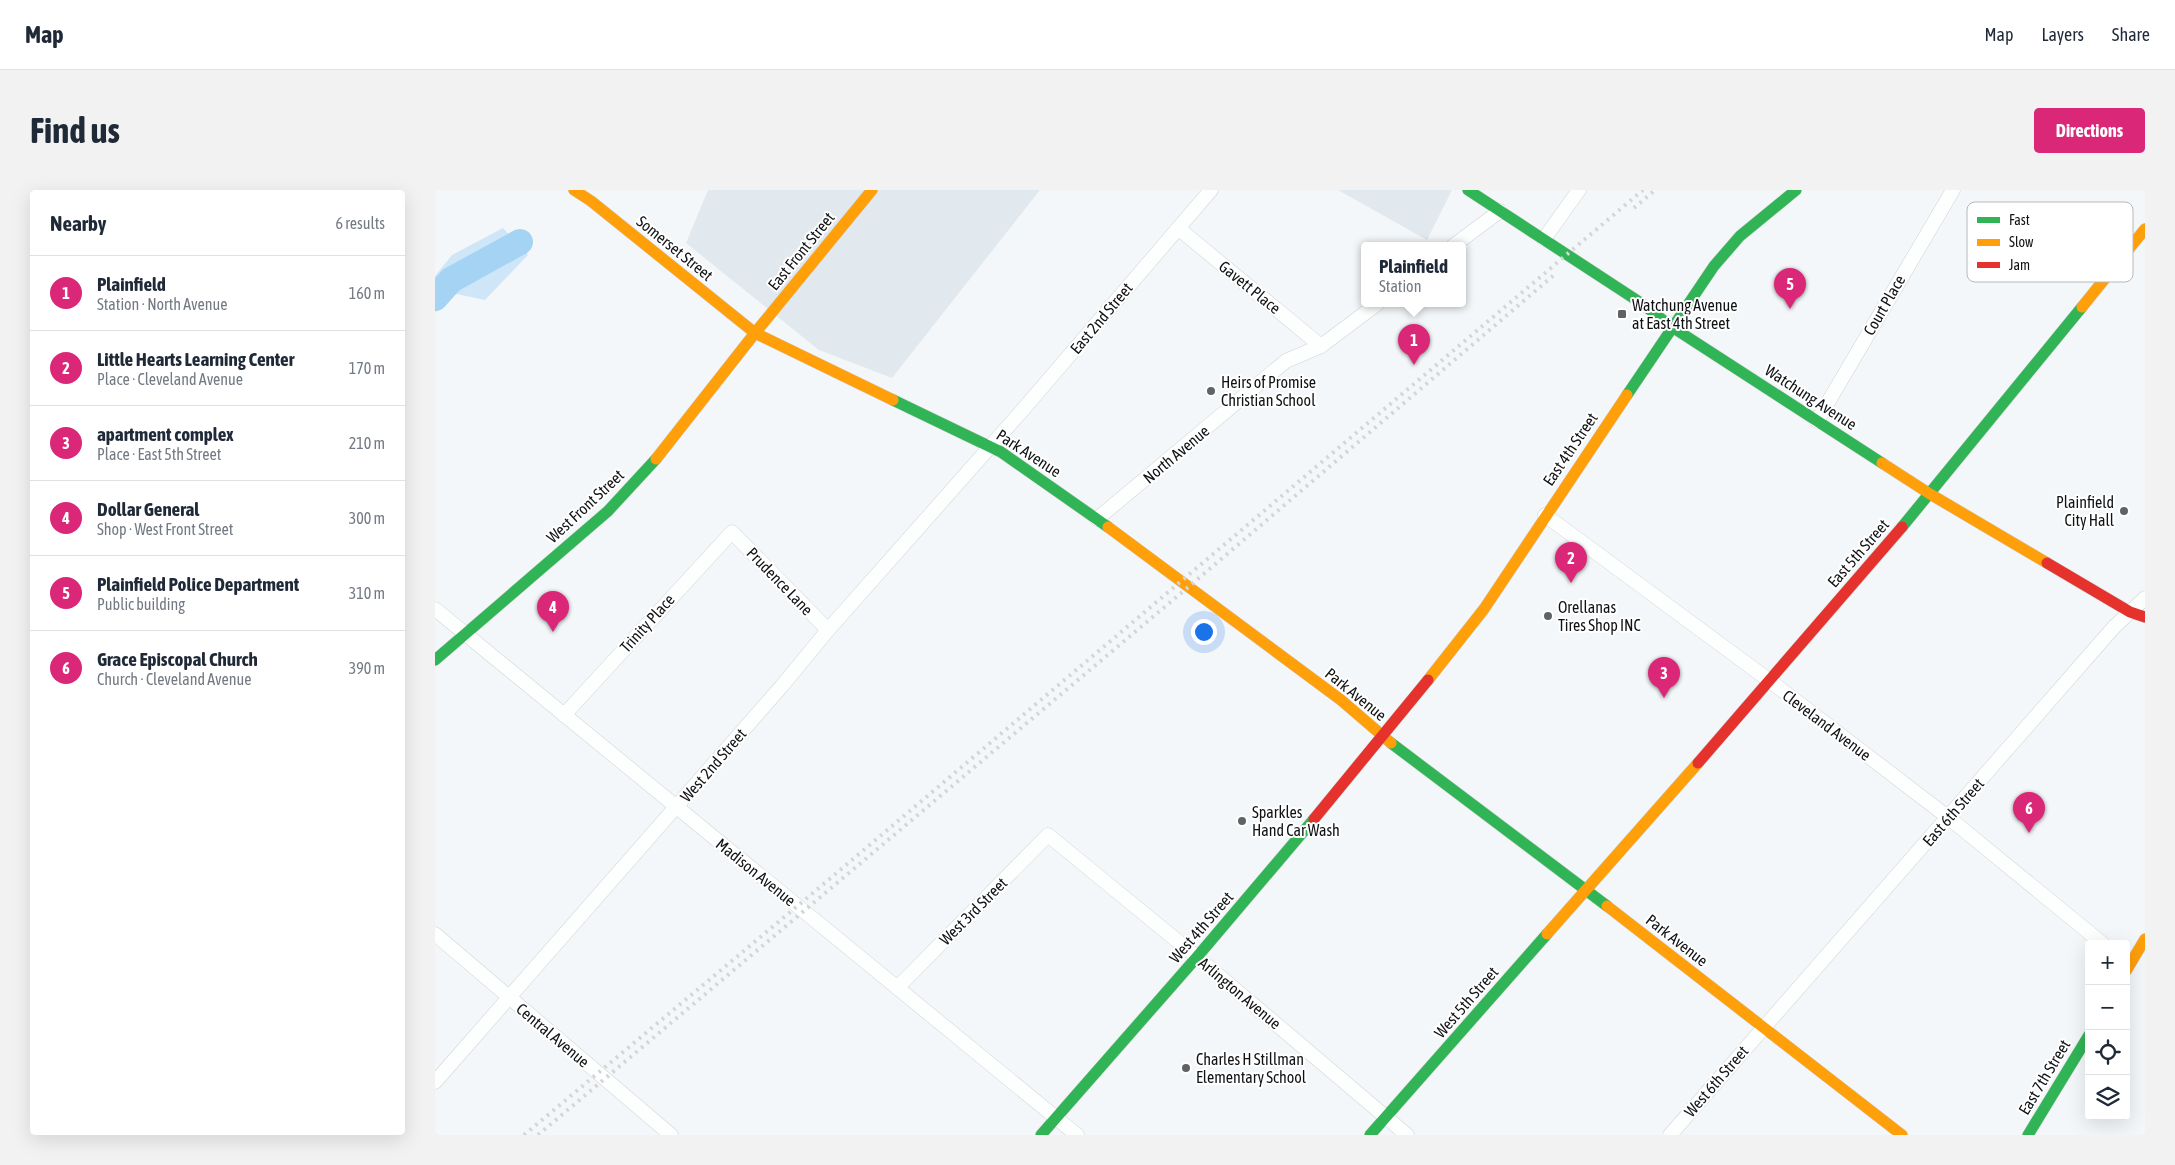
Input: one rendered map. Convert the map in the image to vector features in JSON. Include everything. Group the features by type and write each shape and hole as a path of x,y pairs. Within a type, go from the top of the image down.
{"main road":[{"name":"Somerset Street","path":"575,190 591,200 755,333"},
{"name":"East Front Street","path":"755,333 872,190"},
{"name":"Watchung Avenue","path":"1468,190 1641,303 1672,327 1930,494 2130,612 2145,617"},
{"name":"East 4th Street","path":"1383,737 1484,609 1545,514 1714,266 1740,236 1796,190"},
{"name":"East 5th Street","path":"2133,244 2145,229"},
{"name":"East 5th Street","path":"1587,890 1930,494 2102,282"},
{"name":"Park Avenue","path":"755,333 1001,452 1097,519 1341,700 1383,737 1587,890 1902,1135"},
{"name":"West Front Street","path":"435,660 608,511 665,448 755,333"},
{"name":"West 4th Street","path":"1041,1135 1197,957 1383,737"},
{"name":"West 5th Street","path":"1370,1135 1587,890"},
{"path":"2130,962 2145,939"},
{"name":"East 7th Street","path":"2028,1135 2085,1042"}],"street":[{"name":"East 2nd Street","path":"991,447 1211,190"},
{"path":"1544,239 1579,190"},
{"name":"Court Place","path":"1817,421 1953,190"},
{"path":"1458,242 1500,211"},
{"name":"Gavett Place","path":"1178,228 1321,346"},
{"name":"North Avenue","path":"1097,519 1286,361 1321,346 1373,307"},
{"name":"West 2nd Street","path":"435,1082 677,807 828,630 991,447"},
{"name":"Cleveland Avenue","path":"1545,514 1770,681 1949,818 2098,940"},
{"name":"Prudence Lane","path":"732,532 828,630"},
{"name":"Trinity Place","path":"564,714 732,532"},
{"name":"East 6th Street","path":"1763,1028 1949,818 2114,627 2145,598"},
{"name":"Madison Avenue","path":"435,609 1077,1135"},
{"path":"2130,612 2145,624"},
{"name":"Arlington Avenue","path":"1048,835 1197,957 1407,1135"},
{"name":"West 3rd Street","path":"897,988 1048,835"},
{"name":"Central Avenue","path":"435,934 671,1135"},
{"name":"West 6th Street","path":"1670,1135 1763,1028"}],"shaded area":[{"path":"708,190 1040,190 892,378 819,350 686,243"},
{"path":"1338,190 1452,190 1427,240"},
{"path":"503,228 528,255 485,300 452,293 435,313 435,276 452,255"}],"waterway":[{"path":"435,298 451,280 520,242"}],"railway":[{"path":"524,1135 807,898 1643,190"},
{"path":"1634,208 1655,190"},
{"path":"538,1135 1199,578 1554,275"}],"traffic: fast":[{"path":"1468,190 1641,303 1672,327 1882,463"},
{"path":"1627,395 1714,266 1740,236 1796,190"},
{"path":"1902,527 2082,307"},
{"path":"893,400 1001,452 1108,527"},
{"path":"435,660 608,511 656,459"},
{"path":"1391,743 1607,906"},
{"path":"1041,1135 1197,957 1314,819"},
{"path":"1370,1135 1547,934"},
{"path":"2028,1135 2085,1042"}],"traffic: slow":[{"path":"574,190 591,201 755,333 893,400"},
{"path":"656,459 755,333 872,190"},
{"path":"2133,244 2145,229"},
{"path":"2082,307 2102,282"},
{"path":"1428,680 1484,609 1627,395"},
{"path":"1882,463 1930,494 2047,563"},
{"path":"1108,527 1341,700 1391,743"},
{"path":"1547,934 1698,763"},
{"path":"1607,906 1902,1135"},
{"path":"2130,964 2145,939"}],"traffic: jam":[{"path":"1698,763 1902,527"},
{"path":"2047,563 2130,612 2145,617"},
{"path":"1314,819 1428,680"}],"place":[{"name":"Plainfield Police Department","path":"1790,309"},
{"name":"Watchung Avenue at East 4th Street","path":"1622,314"},
{"name":"Plainfield","path":"1414,365"},
{"name":"Heirs of Promise Christian School","path":"1211,391"},
{"name":"Plainfield City Hall","path":"2124,511"},
{"name":"Little Hearts Learning Center","path":"1571,583"},
{"name":"Orellanas Tires Shop INC","path":"1548,616"},
{"name":"Dollar General","path":"553,632"},
{"name":"apartment complex","path":"1664,698"},
{"name":"Sparkles Hand Car Wash","path":"1242,821"},
{"name":"Grace Episcopal Church","path":"2029,833"},
{"name":"Charles H Stillman Elementary School","path":"1186,1068"}]}
